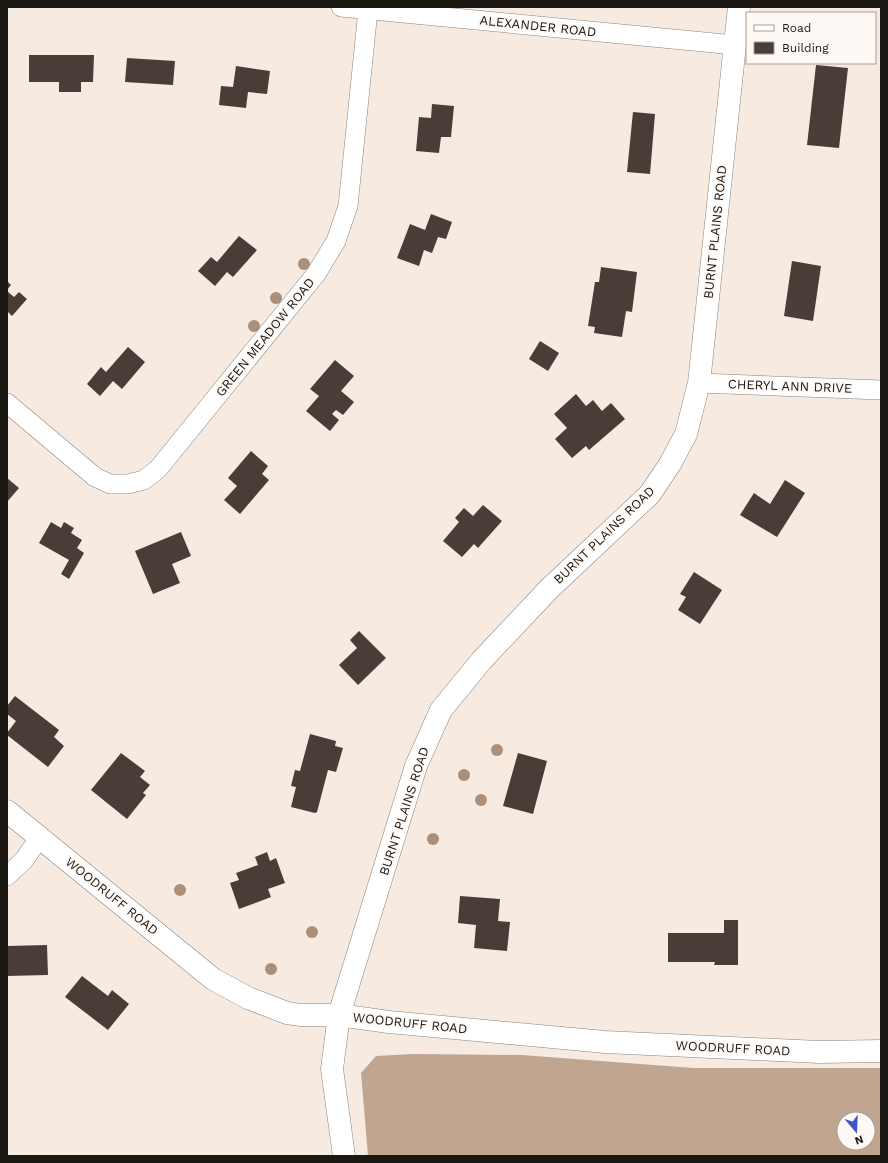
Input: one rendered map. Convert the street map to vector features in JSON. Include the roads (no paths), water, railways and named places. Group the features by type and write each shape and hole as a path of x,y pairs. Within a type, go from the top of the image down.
{"main road":[{"name":"BURNT PLAINS ROAD","path":"344,1156 332,1069 339,1015 416,766 441,710 482,660 549,589 650,494 670,464 686,434 699,383 739,7"},
{"name":"WOODRUFF ROAD","path":"7,811 219,983 248,998 287,1013 301,1015 339,1015 389,1022 606,1042 819,1052 881,1051"}],"street":[{"name":"ALEXANDER ROAD","path":"341,7 735,45"},
{"name":"GREEN MEADOW ROAD","path":"7,403 95,477 110,484 128,484 144,480 158,469 316,274 336,241 348,206 368,10"},
{"name":"CHERYL ANN DRIVE","path":"699,383 881,390"},
{"path":"7,876 24,860 40,837"}]}
